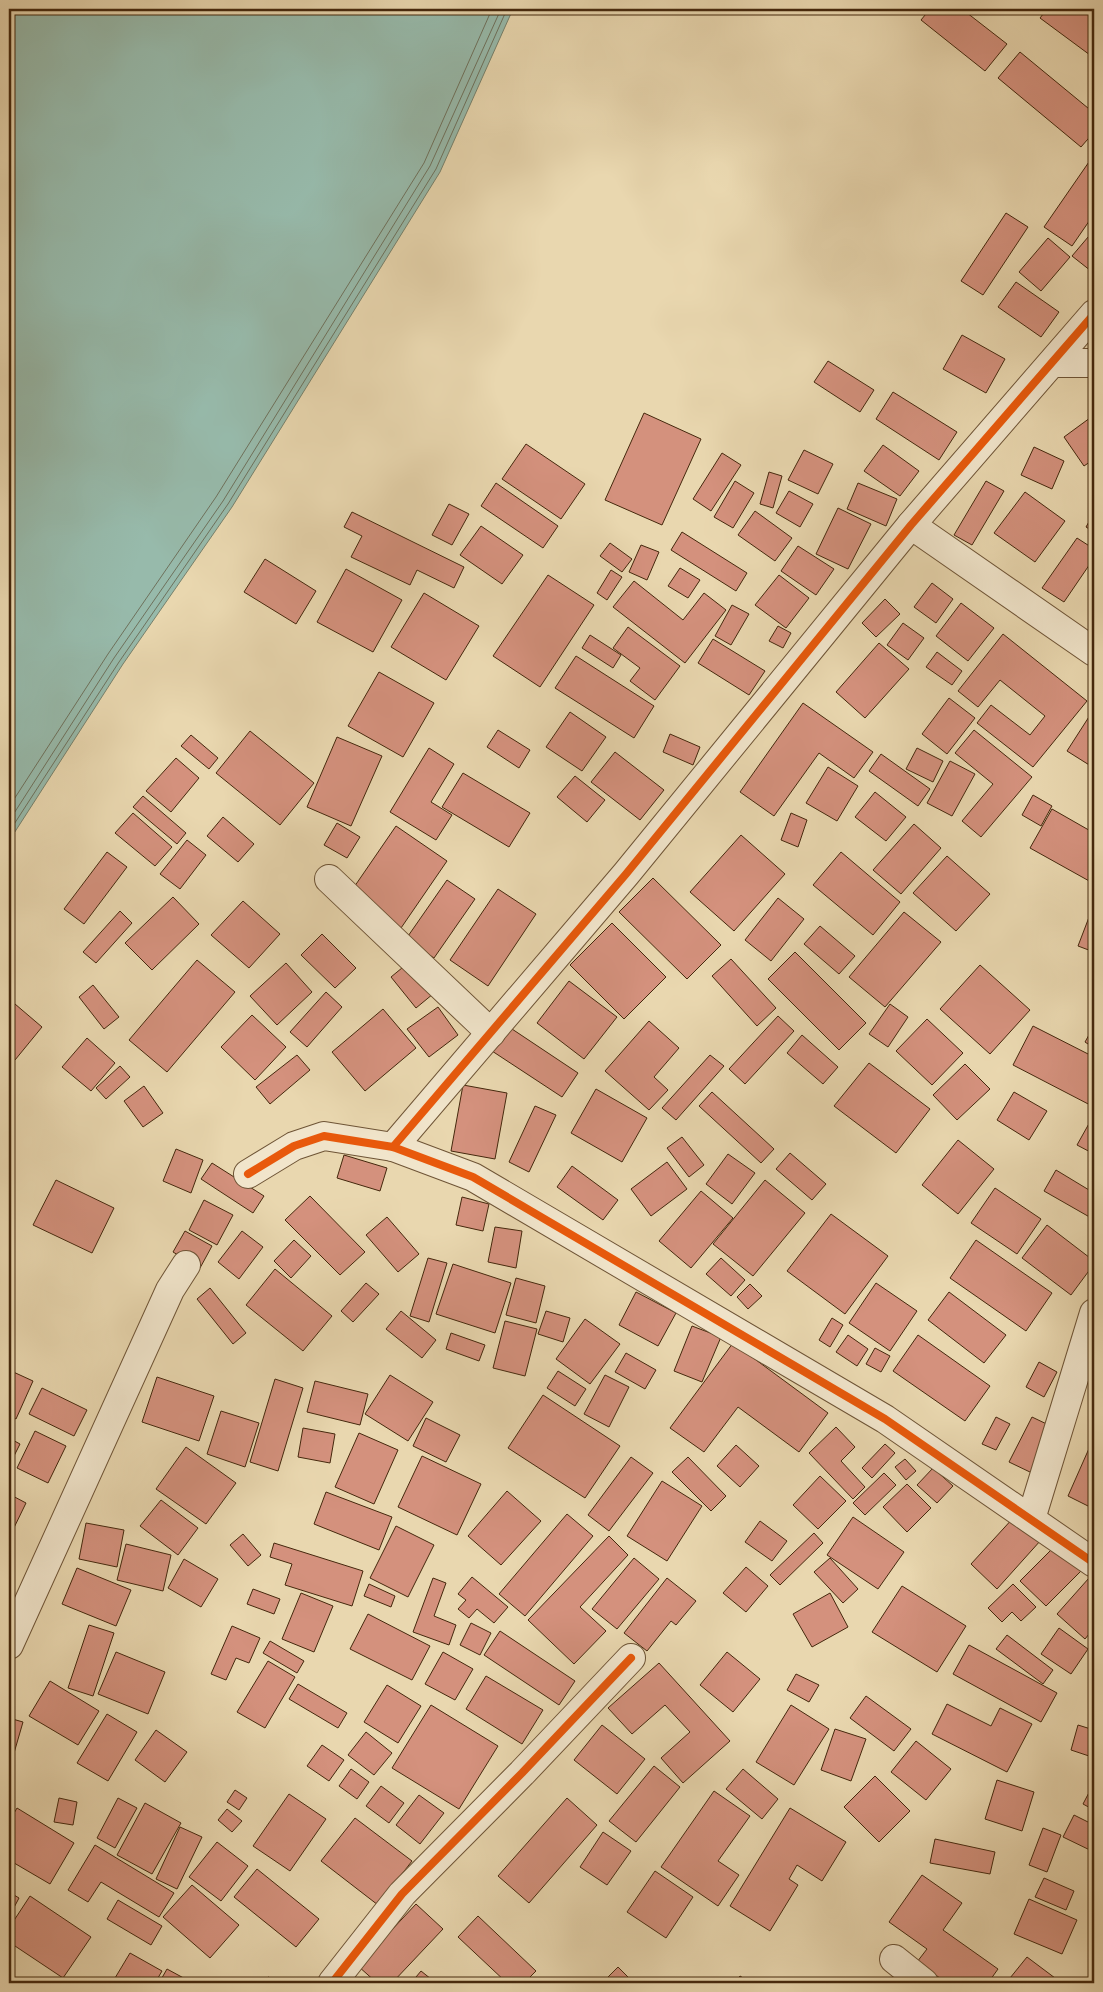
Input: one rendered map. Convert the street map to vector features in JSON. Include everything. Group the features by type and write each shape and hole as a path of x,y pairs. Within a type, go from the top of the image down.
{"street":[{"path":"393,1147 626,874 911,525 1094,314"},
{"path":"1053,363 1094,364"},
{"path":"911,525 1094,652"},
{"path":"329,878 491,1033"},
{"path":"248,1174 294,1146 324,1136 393,1147 481,1182 885,1419 1094,1563"},
{"path":"9,1645 170,1290 186,1265"},
{"path":"1031,1520 1094,1313"},
{"path":"332,1983 402,1894 522,1773 631,1658"},
{"path":"894,1959 924,1983"}],"water":[{"path":"9,9 513,9 440,172 232,507 123,664 9,841"}],"building":[{"path":"930,9 962,9 1007,44 985,71 921,20"},
{"path":"1047,9 1094,9 1094,50 1090,55 1040,18"},
{"path":"1020,52 1094,113 1094,132 1081,147 998,78"},
{"path":"1091,159 1094,161 1094,214 1072,246 1044,227"},
{"path":"1006,213 1028,227 983,295 961,281"},
{"path":"1094,230 1094,268 1091,271 1072,256"},
{"path":"1048,238 1070,257 1041,291 1019,272"},
{"path":"1016,282 1059,312 1041,337 998,307"},
{"path":"962,335 1005,359 986,393 943,369"},
{"path":"828,361 874,390 860,412 814,382"},
{"path":"893,392 957,432 939,460 876,419"},
{"path":"644,413 701,439 662,525 605,500"},
{"path":"1094,415 1094,459 1084,466 1064,437"},
{"path":"526,444 585,484 561,519 502,479"},
{"path":"883,445 919,471 900,496 864,471"},
{"path":"1034,447 1064,461 1052,489 1021,475"},
{"path":"804,450 833,464 818,494 788,480"},
{"path":"722,453 741,465 711,511 693,499"},
{"path":"769,472 782,476 773,508 760,504"},
{"path":"735,481 754,493 733,528 714,517"},
{"path":"986,481 1004,491 972,545 954,535"},
{"path":"496,483 558,526 543,548 481,506"},
{"path":"858,483 897,499 886,526 847,509"},
{"path":"789,491 813,504 800,527 776,513"},
{"path":"1025,492 1065,521 1035,562 994,533"},
{"path":"449,504 469,514 452,545 432,535"},
{"path":"838,508 871,524 848,569 816,554"},
{"path":"755,511 792,538 775,561 738,535"},
{"path":"352,512 464,567 454,588 417,570 410,585 351,557 362,536 344,527"},
{"path":"1094,513 1094,532 1086,527"},
{"path":"481,526 523,555 502,584 460,555"},
{"path":"682,532 747,573 736,591 671,550"},
{"path":"1077,538 1094,549 1094,558 1064,602 1042,588"},
{"path":"610,543 632,559 622,572 600,556"},
{"path":"641,545 659,552 647,580 629,572"},
{"path":"798,546 834,569 816,595 781,571"},
{"path":"265,559 316,591 296,624 244,592"},
{"path":"680,568 700,580 688,598 668,586"},
{"path":"346,569 402,600 373,652 317,622"},
{"path":"611,570 622,577 607,600 597,593"},
{"path":"548,575 594,605 540,687 493,656"},
{"path":"779,575 809,598 786,628 755,605"},
{"path":"634,581 683,620 704,593 726,610 685,663 613,607"},
{"path":"932,583 953,599 936,623 914,607"},
{"path":"424,593 479,626 446,680 391,647"},
{"path":"885,599 900,614 876,637 862,623"},
{"path":"961,603 994,628 968,661 936,636"},
{"path":"732,605 749,614 731,645 715,636"},
{"path":"903,623 924,638 908,660 887,645"},
{"path":"778,626 791,633 783,648 769,641"},
{"path":"628,627 680,666 655,700 630,681 640,668 613,648"},
{"path":"1003,634 1087,701 1033,767 977,723 991,705 1030,735 1045,716 1000,680 978,707 958,691"},
{"path":"590,635 621,655 613,668 582,648"},
{"path":"713,639 765,671 749,695 698,663"},
{"path":"879,643 909,669 865,718 836,692"},
{"path":"937,652 962,671 952,685 926,667"},
{"path":"576,656 654,706 634,738 555,688"},
{"path":"379,672 434,703 403,757 348,726"},
{"path":"949,698 975,718 947,754 922,734"},
{"path":"803,703 873,752 854,778 819,753 774,816 740,792"},
{"path":"1094,709 1094,768 1067,751"},
{"path":"570,712 606,737 582,771 546,747"},
{"path":"498,730 530,750 519,768 487,747"},
{"path":"974,730 1032,777 981,837 962,821 993,784 955,753"},
{"path":"250,731 314,783 280,825 216,773"},
{"path":"670,734 700,747 693,765 663,752"},
{"path":"191,735 218,758 209,769 181,746"},
{"path":"337,737 382,756 351,826 307,807"},
{"path":"429,748 454,764 431,802 452,815 436,840 390,812"},
{"path":"917,748 943,761 933,782 906,769"},
{"path":"615,752 664,790 640,820 591,782"},
{"path":"881,754 930,789 918,806 869,771"},
{"path":"176,758 199,778 171,812 146,791"},
{"path":"950,761 975,774 952,816 927,803"},
{"path":"828,767 858,786 837,821 806,803"},
{"path":"463,773 530,813 509,847 442,807"},
{"path":"575,776 605,800 587,822 557,797"},
{"path":"875,792 906,817 886,841 855,817"},
{"path":"1033,795 1052,806 1041,826 1022,815"},
{"path":"143,796 186,833 177,844 133,807"},
{"path":"1052,809 1094,833 1094,876 1091,882 1030,848"},
{"path":"133,813 172,847 155,866 115,833"},
{"path":"791,813 807,820 798,847 781,840"},
{"path":"223,817 254,844 238,862 207,836"},
{"path":"337,823 360,837 347,858 324,845"},
{"path":"914,824 941,848 901,894 873,870"},
{"path":"396,826 447,861 401,928 350,893"},
{"path":"741,835 785,874 734,931 690,892"},
{"path":"187,840 206,855 180,889 160,874"},
{"path":"107,852 127,867 84,924 64,909"},
{"path":"841,852 900,902 873,935 813,885"},
{"path":"947,856 990,894 956,931 913,893"},
{"path":"653,878 721,945 687,979 619,912"},
{"path":"447,880 475,899 434,958 406,939"},
{"path":"498,889 536,914 488,986 450,960"},
{"path":"173,897 199,924 152,970 125,943"},
{"path":"778,898 804,919 771,961 745,940"},
{"path":"243,901 280,934 249,968 211,935"},
{"path":"120,911 132,923 96,963 83,952"},
{"path":"904,912 941,942 885,1007 849,977"},
{"path":"1091,912 1094,913 1094,952 1078,946"},
{"path":"612,923 666,977 624,1019 570,965"},
{"path":"820,926 855,956 839,974 804,944"},
{"path":"322,934 356,968 335,988 301,955"},
{"path":"795,952 866,1023 839,1050 768,979"},
{"path":"731,959 776,1008 757,1026 712,976"},
{"path":"197,960 235,992 167,1072 129,1040"},
{"path":"286,963 312,992 277,1025 250,996"},
{"path":"408,963 433,994 416,1008 391,977"},
{"path":"980,965 1030,1010 990,1054 940,1009"},
{"path":"569,981 617,1017 584,1059 537,1023"},
{"path":"93,985 119,1017 104,1029 79,997"},
{"path":"326,992 342,1007 307,1047 290,1032"},
{"path":"15,1004 42,1027 15,1060 9,1055 9,1011"},
{"path":"890,1004 908,1017 888,1047 869,1034"},
{"path":"438,1007 458,1035 429,1057 407,1029"},
{"path":"383,1009 416,1048 365,1091 332,1052"},
{"path":"252,1015 286,1047 255,1080 221,1047"},
{"path":"778,1016 794,1031 745,1084 729,1069"},
{"path":"927,1019 963,1053 932,1085 896,1051"},
{"path":"649,1021 679,1048 654,1077 668,1090 649,1110 605,1071"},
{"path":"1033,1026 1094,1057 1094,1107 1013,1065"},
{"path":"1094,1026 1094,1048 1085,1042"},
{"path":"509,1027 578,1073 562,1097 492,1051"},
{"path":"802,1035 838,1067 823,1084 787,1053"},
{"path":"87,1038 115,1063 91,1091 62,1067"},
{"path":"297,1055 310,1070 270,1104 256,1087"},
{"path":"710,1055 724,1066 676,1120 662,1108"},
{"path":"869,1063 930,1109 896,1153 834,1106"},
{"path":"965,1064 990,1089 957,1120 933,1095"},
{"path":"120,1066 130,1077 106,1099 96,1088"},
{"path":"463,1085 507,1093 495,1159 451,1151"},
{"path":"144,1086 163,1113 143,1127 124,1101"},
{"path":"596,1089 647,1118 622,1162 571,1133"},
{"path":"712,1092 774,1149 761,1163 699,1106"},
{"path":"1014,1092 1047,1111 1029,1140 997,1120"},
{"path":"535,1106 556,1115 529,1172 509,1162"},
{"path":"1091,1120 1094,1122 1094,1154 1077,1145"},
{"path":"682,1137 704,1165 689,1177 667,1148"},
{"path":"958,1140 994,1169 958,1214 922,1185"},
{"path":"176,1149 203,1160 191,1193 163,1181"},
{"path":"790,1153 826,1184 812,1200 776,1169"},
{"path":"728,1154 755,1173 732,1204 706,1184"},
{"path":"344,1155 387,1168 380,1191 337,1178"},
{"path":"667,1162 687,1189 651,1216 631,1189"},
{"path":"212,1163 264,1196 253,1213 201,1179"},
{"path":"572,1166 618,1200 603,1220 557,1187"},
{"path":"1056,1170 1094,1193 1093,1219 1044,1191"},
{"path":"56,1180 114,1208 92,1253 33,1225"},
{"path":"765,1180 805,1213 753,1276 713,1244"},
{"path":"995,1188 1041,1219 1017,1254 971,1223"},
{"path":"701,1191 733,1218 691,1268 659,1241"},
{"path":"310,1196 365,1252 340,1275 285,1220"},
{"path":"462,1197 489,1204 483,1231 456,1225"},
{"path":"204,1200 233,1215 217,1245 189,1230"},
{"path":"831,1214 888,1256 845,1314 787,1271"},
{"path":"387,1217 419,1254 398,1272 366,1235"},
{"path":"1047,1225 1094,1261 1094,1264 1071,1295 1022,1258"},
{"path":"495,1227 522,1231 516,1268 488,1262"},
{"path":"185,1231 212,1246 200,1268 173,1252"},
{"path":"242,1231 263,1247 239,1279 218,1262"},
{"path":"294,1240 311,1256 291,1278 274,1261"},
{"path":"976,1240 1052,1293 1026,1331 950,1278"},
{"path":"428,1258 447,1263 429,1322 410,1316"},
{"path":"721,1258 745,1280 731,1296 706,1274"},
{"path":"453,1264 511,1283 495,1333 436,1314"},
{"path":"275,1269 332,1316 303,1351 246,1305"},
{"path":"516,1278 545,1286 536,1323 506,1315"},
{"path":"366,1283 379,1294 353,1322 341,1311"},
{"path":"876,1283 917,1311 890,1351 849,1323"},
{"path":"750,1284 762,1296 748,1309 737,1297"},
{"path":"210,1288 246,1333 233,1344 197,1299"},
{"path":"636,1292 676,1313 658,1346 619,1325"},
{"path":"949,1292 1006,1335 984,1363 928,1320"},
{"path":"401,1311 436,1340 422,1358 386,1329"},
{"path":"546,1311 570,1318 563,1342 538,1334"},
{"path":"832,1318 843,1325 830,1347 819,1340"},
{"path":"585,1319 620,1344 590,1384 556,1359"},
{"path":"505,1321 537,1329 525,1376 493,1368"},
{"path":"692,1326 721,1337 702,1382 674,1371"},
{"path":"451,1333 485,1345 479,1361 446,1349"},
{"path":"848,1335 868,1349 857,1366 836,1352"},
{"path":"918,1335 990,1386 965,1421 893,1371"},
{"path":"733,1343 828,1413 799,1452 738,1407 704,1452 670,1428"},
{"path":"875,1348 890,1356 881,1372 866,1364"},
{"path":"626,1353 656,1370 645,1389 615,1372"},
{"path":"1039,1362 1057,1372 1044,1397 1026,1387"},
{"path":"9,1370 33,1381 16,1419 9,1415"},
{"path":"558,1371 586,1389 575,1406 547,1388"},
{"path":"390,1375 433,1402 408,1441 365,1414"},
{"path":"605,1375 629,1387 609,1427 584,1414"},
{"path":"157,1377 214,1396 199,1441 142,1422"},
{"path":"275,1379 303,1388 278,1471 250,1462"},
{"path":"315,1381 368,1394 360,1425 307,1412"},
{"path":"42,1388 87,1410 74,1436 29,1414"},
{"path":"543,1395 620,1446 585,1498 508,1448"},
{"path":"221,1411 259,1423 245,1467 207,1454"},
{"path":"996,1417 1010,1424 996,1450 982,1444"},
{"path":"1032,1417 1055,1428 1032,1473 1009,1462"},
{"path":"426,1418 460,1435 446,1462 413,1446"},
{"path":"836,1427 855,1447 841,1461 865,1487 853,1499 809,1453"},
{"path":"303,1428 335,1434 330,1463 298,1457"},
{"path":"35,1431 66,1446 48,1483 17,1468"},
{"path":"359,1433 398,1450 374,1504 335,1487"},
{"path":"9,1438 20,1444 9,1466"},
{"path":"885,1444 895,1453 872,1478 862,1468"},
{"path":"1091,1444 1094,1445 1094,1509 1068,1496"},
{"path":"736,1445 759,1466 740,1487 717,1466"},
{"path":"186,1447 236,1483 206,1524 156,1489"},
{"path":"422,1456 481,1484 457,1535 398,1507"},
{"path":"631,1457 653,1473 609,1531 588,1515"},
{"path":"688,1457 726,1496 711,1511 672,1472"},
{"path":"905,1459 916,1471 906,1480 895,1467"},
{"path":"933,1468 953,1486 937,1503 917,1485"},
{"path":"884,1473 896,1485 865,1515 853,1503"},
{"path":"820,1476 846,1501 818,1529 793,1505"},
{"path":"662,1481 702,1506 667,1561 627,1536"},
{"path":"907,1484 931,1508 907,1532 883,1507"},
{"path":"507,1491 541,1521 501,1565 468,1536"},
{"path":"326,1492 392,1517 379,1550 314,1524"},
{"path":"9,1494 26,1503 9,1538"},
{"path":"161,1500 198,1528 178,1555 140,1526"},
{"path":"567,1514 593,1536 525,1616 499,1594"},
{"path":"1015,1516 1041,1540 997,1589 971,1564"},
{"path":"853,1517 904,1552 878,1589 827,1555"},
{"path":"760,1521 787,1541 772,1561 745,1542"},
{"path":"86,1523 124,1530 117,1567 79,1559"},
{"path":"396,1526 434,1545 408,1597 370,1578"},
{"path":"814,1533 823,1543 780,1585 770,1575"},
{"path":"243,1534 261,1555 248,1566 230,1545"},
{"path":"609,1536 628,1555 580,1607 606,1631 574,1664 528,1620"},
{"path":"1060,1541 1086,1566 1046,1606 1020,1581"},
{"path":"274,1543 363,1571 352,1606 285,1585 292,1564 270,1557"},
{"path":"126,1544 171,1555 163,1591 117,1580"},
{"path":"634,1558 659,1579 617,1629 592,1609"},
{"path":"830,1558 858,1589 843,1603 814,1572"},
{"path":"184,1559 218,1579 201,1607 168,1588"},
{"path":"746,1567 768,1586 746,1612 723,1593"},
{"path":"77,1568 131,1590 116,1626 62,1604"},
{"path":"472,1577 508,1607 494,1623 477,1609 469,1618 458,1609 466,1600 458,1594"},
{"path":"433,1578 446,1583 434,1616 456,1625 449,1645 413,1632"},
{"path":"667,1578 696,1601 676,1625 671,1621 647,1651 624,1633"},
{"path":"1089,1578 1094,1583 1094,1628 1085,1639 1057,1614"},
{"path":"369,1584 395,1596 391,1607 364,1596"},
{"path":"1013,1584 1036,1607 1021,1621 1012,1612 1002,1622 988,1608"},
{"path":"902,1586 966,1626 937,1672 872,1632"},
{"path":"253,1589 280,1599 274,1614 247,1604"},
{"path":"301,1593 333,1606 314,1652 282,1639"},
{"path":"830,1593 848,1627 812,1647 793,1614"},
{"path":"368,1614 430,1646 412,1680 350,1649"},
{"path":"471,1623 491,1633 480,1655 460,1645"},
{"path":"89,1625 114,1633 93,1696 68,1688"},
{"path":"232,1626 260,1638 249,1663 236,1658 226,1680 211,1674"},
{"path":"1059,1628 1088,1649 1071,1674 1041,1654"},
{"path":"500,1631 575,1681 559,1705 484,1655"},
{"path":"1007,1635 1053,1670 1043,1684 996,1649"},
{"path":"270,1641 304,1661 297,1673 263,1653"},
{"path":"969,1645 1057,1693 1041,1722 953,1674"},
{"path":"116,1652 165,1672 148,1714 98,1694"},
{"path":"443,1652 473,1669 455,1700 425,1684"},
{"path":"727,1652 760,1679 733,1712 700,1685"},
{"path":"268,1661 295,1677 265,1728 237,1712"},
{"path":"659,1663 730,1741 683,1783 661,1758 690,1732 665,1705 632,1734 608,1708"},
{"path":"796,1674 819,1685 809,1702 787,1690"},
{"path":"486,1676 543,1710 522,1744 466,1709"},
{"path":"50,1681 99,1711 78,1745 29,1716"},
{"path":"298,1684 347,1713 338,1728 289,1699"},
{"path":"387,1685 421,1706 398,1743 364,1722"},
{"path":"866,1696 911,1729 894,1751 850,1718"},
{"path":"947,1704 991,1726 1000,1708 1032,1724 1007,1772 932,1734"},
{"path":"431,1705 498,1746 459,1809 392,1768"},
{"path":"791,1705 829,1729 794,1785 756,1762"},
{"path":"107,1714 137,1732 108,1781 77,1763"},
{"path":"9,1718 23,1722 12,1760 9,1759"},
{"path":"602,1725 645,1759 617,1794 574,1760"},
{"path":"1078,1725 1094,1730 1089,1756 1071,1750"},
{"path":"835,1729 866,1739 851,1781 821,1770"},
{"path":"156,1730 187,1752 165,1782 135,1760"},
{"path":"366,1732 392,1753 374,1775 348,1755"},
{"path":"916,1741 951,1769 926,1800 891,1772"},
{"path":"322,1745 344,1760 329,1781 307,1766"},
{"path":"654,1766 680,1787 636,1842 609,1821"},
{"path":"351,1769 369,1782 357,1799 339,1786"},
{"path":"743,1769 778,1799 762,1819 726,1789"},
{"path":"875,1776 910,1811 879,1842 844,1807"},
{"path":"997,1780 1034,1792 1022,1831 985,1819"},
{"path":"1094,1783 1094,1810 1083,1804"},
{"path":"381,1786 404,1803 389,1823 366,1806"},
{"path":"235,1790 247,1798 239,1810 227,1802"},
{"path":"714,1791 750,1816 718,1861 739,1875 718,1906 661,1867"},
{"path":"289,1794 326,1819 290,1871 253,1846"},
{"path":"419,1795 444,1813 420,1844 396,1825"},
{"path":"59,1798 77,1802 73,1825 54,1822"},
{"path":"118,1798 137,1808 115,1848 97,1838"},
{"path":"567,1798 597,1825 529,1903 498,1876"},
{"path":"145,1803 181,1823 152,1874 117,1855"},
{"path":"17,1808 74,1843 50,1884 9,1860 9,1822"},
{"path":"790,1808 846,1842 822,1881 797,1865 789,1879 798,1885 770,1931 730,1906"},
{"path":"227,1809 242,1821 232,1832 218,1820"},
{"path":"1074,1815 1094,1825 1094,1852 1063,1837"},
{"path":"355,1818 412,1861 378,1905 321,1861"},
{"path":"180,1827 202,1837 177,1889 156,1879"},
{"path":"1043,1828 1061,1835 1047,1872 1029,1865"},
{"path":"603,1832 631,1851 607,1885 580,1867"},
{"path":"935,1839 995,1852 990,1874 930,1863"},
{"path":"217,1842 248,1866 221,1901 189,1877"},
{"path":"95,1845 174,1893 159,1917 101,1882 88,1902 68,1890"},
{"path":"257,1869 319,1919 296,1947 234,1897"},
{"path":"655,1871 693,1897 666,1938 627,1912"},
{"path":"922,1875 962,1903 943,1930 998,1969 988,1983 947,1983 917,1962 927,1949 889,1922"},
{"path":"1044,1878 1074,1891 1066,1910 1035,1897"},
{"path":"192,1885 239,1925 210,1958 163,1917"},
{"path":"9,1892 19,1898 9,1917"},
{"path":"30,1896 91,1937 63,1978 9,1942 9,1928"},
{"path":"1029,1899 1077,1920 1062,1954 1014,1934"},
{"path":"118,1900 162,1926 151,1945 107,1919"},
{"path":"416,1904 443,1929 392,1983 377,1983 358,1966"},
{"path":"478,1916 536,1971 524,1983 507,1983 458,1937"},
{"path":"130,1953 162,1971 155,1983 112,1983"},
{"path":"1027,1957 1059,1981 1058,1983 1006,1983"},
{"path":"618,1967 634,1983 602,1983"},
{"path":"167,1969 191,1982 159,1983"},
{"path":"421,1971 436,1983 411,1983"},
{"path":"740,1976 751,1983 734,1983"},
{"path":"268,1977 285,1983 266,1983"}],"cycle path":[{"path":"393,1147 626,874 911,525 1094,314"},
{"path":"248,1174 294,1146 324,1136 393,1147 473,1177 885,1419 1094,1563"},
{"path":"332,1983 402,1894 522,1773 631,1658"}]}
